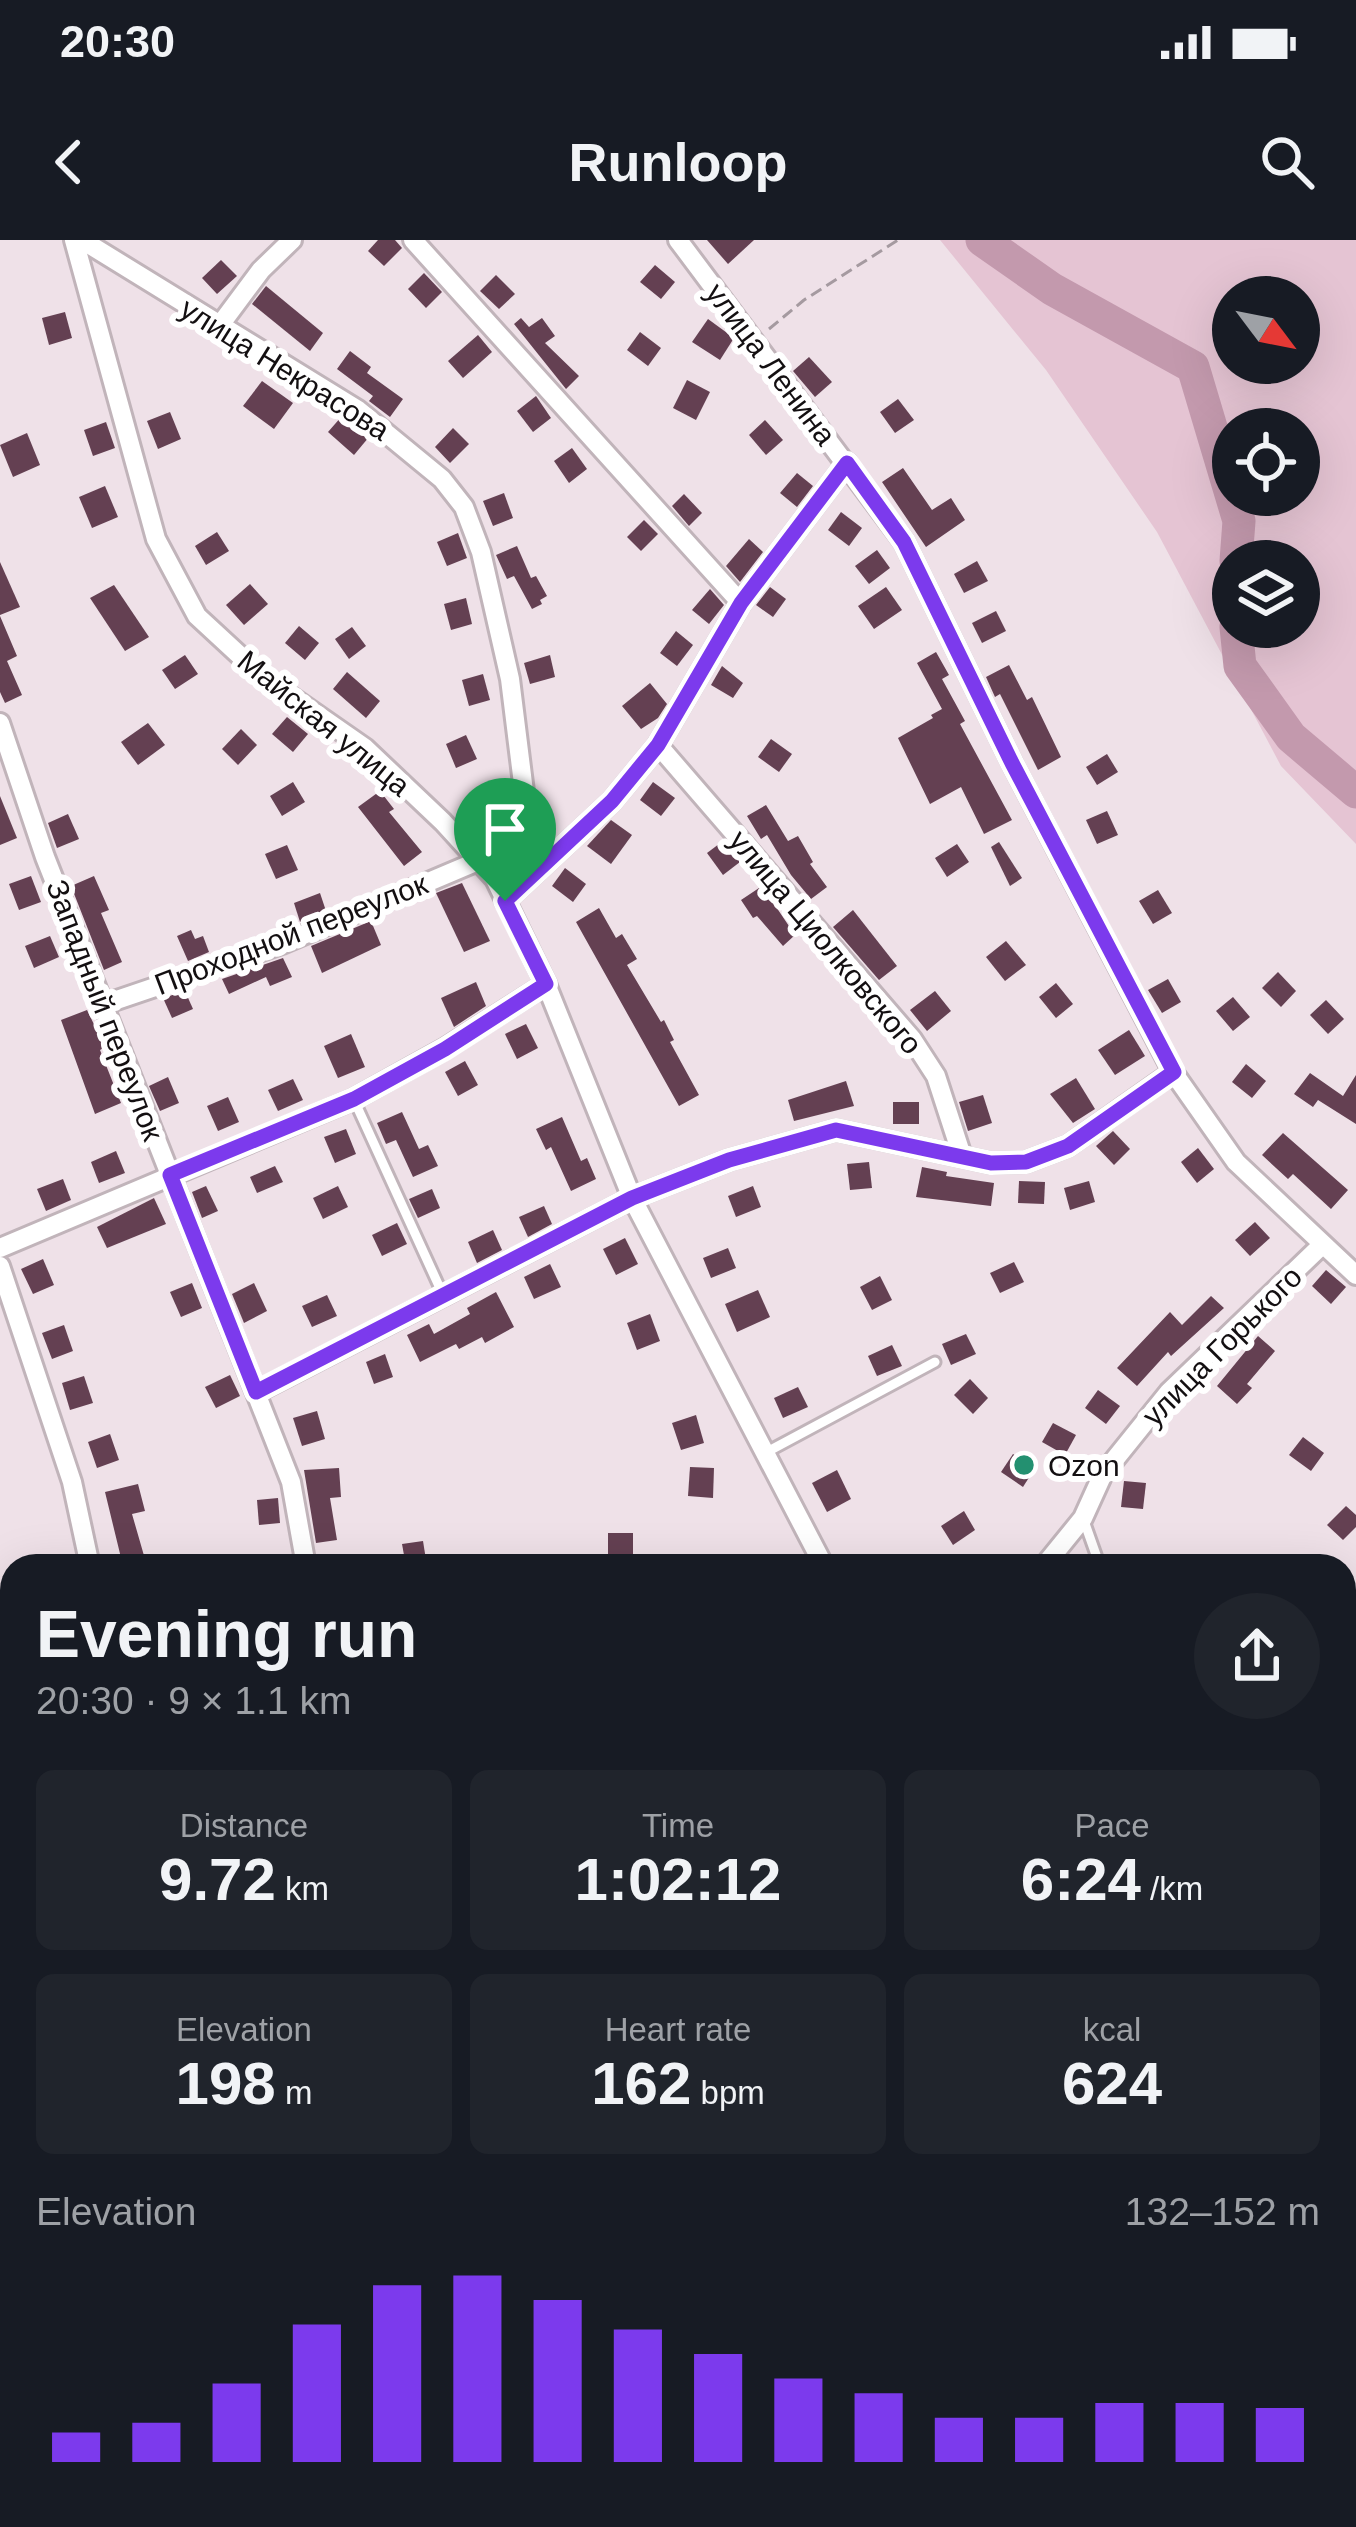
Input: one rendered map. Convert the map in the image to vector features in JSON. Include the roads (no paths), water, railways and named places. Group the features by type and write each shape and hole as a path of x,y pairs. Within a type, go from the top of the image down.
{"street":[{"name":"улица Некрасова","path":"78,240 358,410 442,479 464,507 482,552 511,679 534,872"},
{"name":"Майская улица","path":"78,240 156,538 197,616 263,677 364,748 495,879 546,984 632,1198 818,1554"},
{"path":"220,326 261,270 292,240"},
{"path":"413,240 741,603"},
{"name":"улица Ленина","path":"678,240 904,542 1012,763 1174,1072 1236,1162 1356,1275"},
{"path":"505,901 612,801 658,745 741,603 847,463"},
{"name":"Западный переулок","path":"0,723 44,856 291,1481 304,1554"},
{"name":"улица Циолковского","path":"658,745 912,1039 936,1076 962,1156"},
{"name":"Проходной переулок","path":"102,1005 282,944 478,861"},
{"path":"0,1248 354,1099 445,1049 546,984"},
{"path":"256,1392 632,1198 729,1160 836,1130 991,1163 1026,1162 1068,1146 1174,1072"},
{"name":"улица Горького","path":"1054,1554 1083,1518 1102,1474 1168,1392 1322,1245"},
{"path":"0,1266 66,1460 88,1554"}],"lane":[{"path":"354,1099 444,1297"},
{"path":"764,1453 935,1362"},
{"path":"1083,1518 1096,1554"}],"waterway":[{"path":"982,240 1052,289 1193,367 1239,521 1238,540"},
{"path":"1238,648 1240,666 1291,737 1356,792"}],"place":[{"name":"Ozon","path":"1024,1465"}]}
